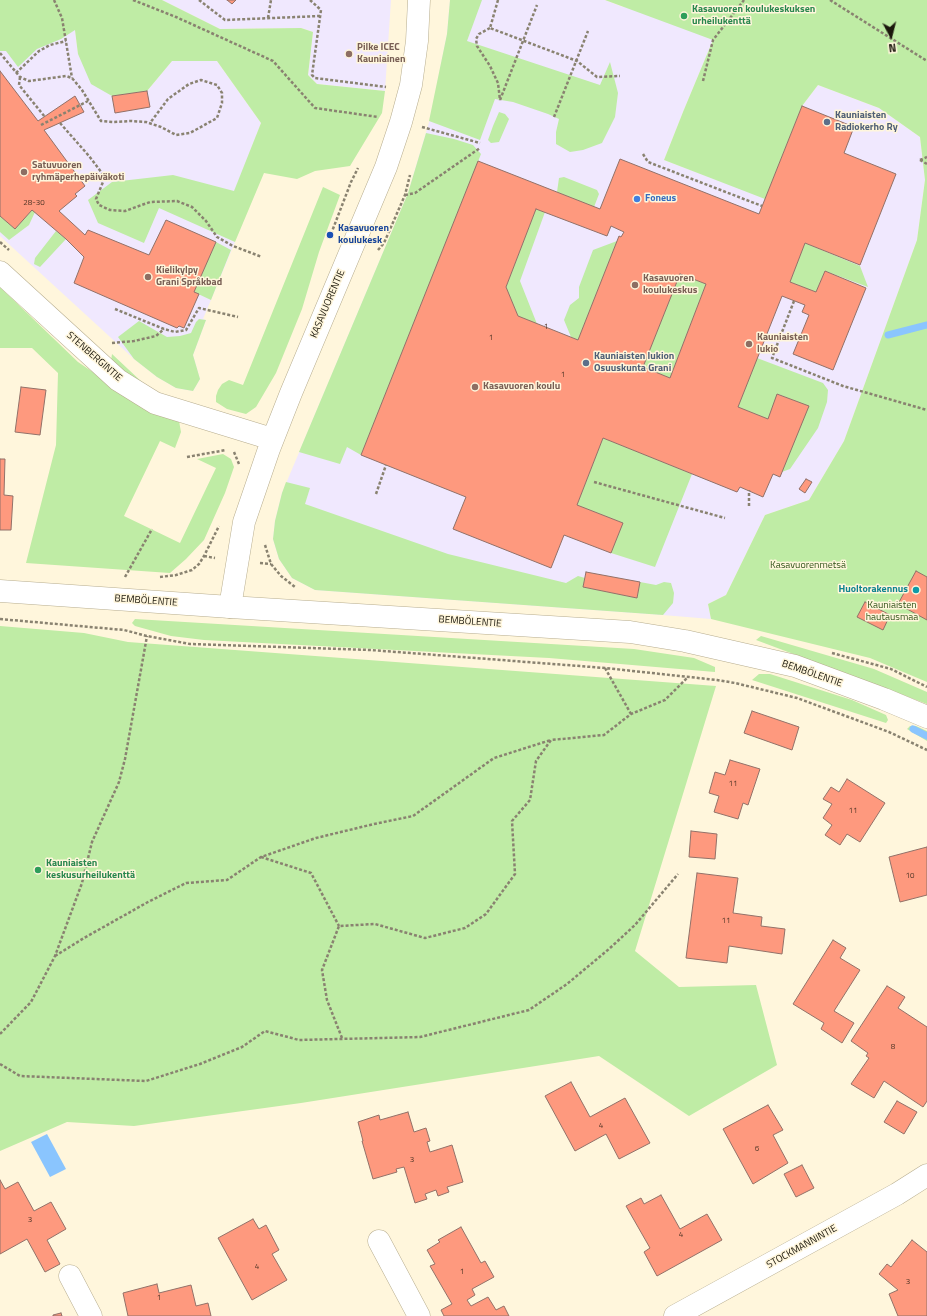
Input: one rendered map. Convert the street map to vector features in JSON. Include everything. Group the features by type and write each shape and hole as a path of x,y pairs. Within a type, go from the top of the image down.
{"street":[{"name":"KASAVUORENTIE","path":"230,608 244,522 272,439 386,167 400,122 411,85 417,41 419,0"},
{"name":"STENBERGINTIE","path":"0,272 118,380 155,403 272,439"},
{"name":"BEMBÖLENTIE","path":"0,591 230,608 630,632 685,641 795,666 884,699 927,717"},
{"name":"STOCKMANNINTIE","path":"675,1316 897,1194 927,1175"},
{"path":"379,1242 419,1316"},
{"path":"70,1276 91,1316"}],"path":[{"path":"54,0 62,18 72,78 82,90 101,121 131,121 161,127 176,135 190,134 217,118 222,103 222,93 217,85 200,80 189,84 168,99 150,124"},
{"path":"133,0 176,17 274,61 314,108 385,118"},
{"path":"199,0 225,20 320,16"},
{"path":"268,18 271,0"},
{"path":"310,0 321,10 312,75 315,78 393,87"},
{"path":"498,0 490,28 479,34 476,39 477,46 490,66 498,83 500,100 537,5"},
{"path":"703,80 713,40 744,0"},
{"path":"830,0 927,61"},
{"path":"490,28 523,42 577,61 597,77 620,76"},
{"path":"554,117 588,31"},
{"path":"16,73 39,51 50,45 66,42"},
{"path":"0,54 20,77 29,81 66,76 72,78"},
{"path":"20,77 19,85 45,117"},
{"path":"41,125 88,101"},
{"path":"60,123 102,173 103,182 96,199 98,204 110,210 125,210 150,202 176,200 192,208 206,221 217,237 233,246 262,257"},
{"path":"419,127 480,143"},
{"path":"405,194 415,192 480,148"},
{"path":"643,154 648,162 762,206"},
{"path":"927,157 920,160 927,164"},
{"path":"0,242 12,253"},
{"path":"794,301 772,358 843,386 927,410"},
{"path":"115,309 164,329 176,332 186,330 199,308 238,317"},
{"path":"115,348 110,343 134,341 156,336 164,329"},
{"path":"187,457 232,449"},
{"path":"376,494 386,465"},
{"path":"594,482 725,518"},
{"path":"749,490 749,506"},
{"path":"125,576 152,529"},
{"path":"0,619 124,630 190,644 371,650 605,668 735,683 797,698 889,732 927,750"},
{"path":"0,1034 31,1002 55,956 82,883 92,842 119,782 125,759 147,636"},
{"path":"605,668 631,714"},
{"path":"55,956 148,902 186,883 227,880 261,857 316,838 413,816 494,758 551,740 604,734 631,714 665,700 688,677"},
{"path":"339,926 375,924 425,938 465,928 486,914 515,874 512,821 530,800 536,761 551,740"},
{"path":"261,857 311,873 339,926 322,970 327,1000 342,1038"},
{"path":"0,1064 20,1076 146,1081 200,1064 242,1048 265,1031 299,1040 420,1036 529,1010 567,984 609,949 635,925 678,874"}],"shaded area":[{"path":"0,0 75,30 78,54 147,91 172,61 217,61 261,123 218,234 235,242 203,319 206,320 193,355 200,379 193,391 176,388 157,377 134,359 0,236"},
{"name":"Pilke ICEC Kauniainen","path":"162,0 391,0 385,91 317,84 308,75 313,32 301,28 220,29"},
{"name":"Kasavuoren koulukeskus","path":"450,0 605,0 623,7 626,0 713,40 664,160 765,198 802,106 818,85 879,108 920,137 925,180 917,240 844,441 809,500 765,515 726,595 708,604 711,619 315,590 292,578 279,559 273,539 275,521 282,493 408,193 430,119 447,34"}],"green space":[{"path":"0,0 162,0 220,29 301,28 313,32 308,75 317,84 385,91 382,113 350,166 315,171 297,179 264,173 235,242 159,208 144,243 98,223 88,200 112,182 173,175 234,191 261,123 217,61 172,61 147,91 112,96 91,84 78,54 75,30 61,39 37,49 18,67 6,51 0,51"},
{"path":"450,0 482,0 467,41 600,85 610,62 618,93 615,117 602,143 583,150 570,152 556,144 556,132 559,119 513,102 495,99 480,140 429,121 447,34"},
{"name":"Kasavuorenmetsä","path":"605,0 927,0 927,682 870,658 711,619 708,604 726,595 765,515 809,500 844,441 917,240 925,180 920,137 879,108 818,85 802,106 765,199 664,160 713,40"},
{"path":"499,112 505,114 509,119 499,142 491,143 488,140"},
{"path":"426,133 473,145 481,154 361,455 347,447 340,464 299,452 408,193"},
{"path":"564,177 597,190 599,194 594,207 557,192 559,178"},
{"path":"323,187 340,195 319,252 302,309 276,373 256,407 246,414 227,409 216,402 218,390 222,384 229,380 243,385"},
{"path":"536,209 545,212 520,281 537,324 518,316 506,287"},
{"path":"32,210 35,212 29,225 9,240 0,232 0,216 15,229"},
{"path":"56,231 66,239 40,267 34,264 35,258"},
{"path":"617,241 578,340 571,337 564,320 570,305 579,298 579,287 593,250"},
{"path":"216,242 231,250 211,300 194,292"},
{"path":"805,243 860,266 868,287 825,271 816,292 790,282"},
{"path":"680,274 706,284 670,378 643,367"},
{"path":"0,287 78,362 146,408 179,421 181,432 175,448 160,441 124,516 180,543 216,468 197,459 223,454 231,459 234,467 225,493 204,540 170,573 26,563 56,445 58,373 32,348 0,348"},
{"path":"199,319 206,320 193,355 200,379 193,391 176,388 157,377 134,359 118,337 139,321 167,337 180,336 191,333"},
{"path":"112,354 144,384 126,375 111,361"},
{"path":"757,358 823,383 828,390 827,402 818,428 790,469 779,473 808,406 778,394 768,419 738,407"},
{"path":"603,438 692,474 655,567 611,553 623,523 577,505"},
{"path":"286,482 310,488 305,504 448,554 566,583 578,576 585,578 583,587 637,598 640,582 656,585 664,582 671,583 674,593 673,603 663,615 315,590 292,578 279,559 273,539 275,521"},
{"path":"135,619 634,649 694,658 715,667 715,672 549,658 204,640 171,636 135,626 132,623"},
{"path":"0,626 84,633 128,642 716,686 635,951 679,987 756,985 777,1065 689,1116 599,1056 301,1103 134,1126 67,1122 0,1151"},
{"path":"761,636 874,669 927,692 927,704 756,640"},
{"path":"759,674 770,674 852,700 886,715 888,720 886,723 752,680"},
{"path":"910,726 916,726 927,731 927,741 907,729"}],"water":[{"path":"47,1134 66,1169 50,1177 31,1142"}],"building":[{"path":"227,0 236,0 232,4"},
{"path":"0,71 38,121 75,96 84,112 44,130 85,186 75,194 77,196 59,211 85,235 88,230 149,255 166,220 216,242 194,292 199,294 184,328 179,326 177,328 74,283 84,257 66,239 32,210 15,229 0,216"},
{"path":"147,91 150,107 115,113 112,96"},
{"path":"802,106 854,127 844,153 896,174 860,265 805,243 790,282 816,292 825,271 866,288 833,370 793,354 809,315 802,312 805,305 782,296 738,407 768,419 777,394 809,406 780,477 773,474 763,497 740,487 737,492 603,438 577,505 623,523 611,553 564,535 551,568 453,529 466,497 361,455 478,161 600,209 620,159 759,214","holes":["536,209 607,236 611,226 624,232 621,237 619,236 578,340 518,316 506,287","680,274 706,284 670,378 643,367"]},
{"path":"21,387 46,390 40,435 15,432"},
{"path":"0,459 5,459 4,495 13,496 11,530 0,530"},
{"path":"806,479 812,482 805,493 799,489"},
{"name":"Huoltorakennus","path":"916,571 927,577 927,620 898,604"},
{"path":"586,572 640,582 637,598 583,587"},
{"path":"865,602 890,615 883,630 857,617"},
{"path":"752,711 799,727 792,750 744,733"},
{"path":"730,760 760,769 748,805 743,803 738,819 714,812 719,796 709,793 715,772 725,775"},
{"path":"847,779 885,803 860,842 847,834 840,845 825,835 832,825 823,818 832,804 823,799 831,787 839,792"},
{"path":"691,831 717,834 715,859 689,857"},
{"path":"927,847 927,895 900,902 889,857"},
{"path":"697,873 738,878 733,913 762,917 761,926 785,929 782,954 729,946 727,963 686,958"},
{"path":"833,940 846,948 840,958 860,970 834,1011 854,1023 842,1043 821,1029 824,1023 793,1004"},
{"path":"887,986 905,997 898,1008 927,1027 927,1101 923,1107 884,1081 874,1098 851,1084 869,1058 866,1056 868,1053 851,1041"},
{"path":"571,1082 590,1117 625,1098 650,1143 619,1159 606,1134 575,1151 545,1096"},
{"path":"897,1101 917,1112 904,1134 884,1122"},
{"path":"768,1105 783,1130 773,1135 788,1163 753,1184 723,1129"},
{"path":"408,1112 414,1132 426,1128 430,1141 427,1142 430,1152 452,1145 463,1182 447,1187 449,1192 438,1196 436,1190 425,1194 427,1199 415,1203 404,1167 396,1169 397,1172 373,1179 358,1122 379,1115 380,1120"},
{"path":"802,1165 814,1188 796,1197 784,1174"},
{"path":"0,1180 5,1189 18,1182 34,1211 51,1202 66,1229 47,1240 60,1264 45,1272 27,1239 0,1254"},
{"path":"661,1195 680,1229 707,1214 722,1240 657,1276 644,1252 650,1248 626,1206 641,1198 644,1204"},
{"path":"253,1219 259,1229 266,1225 279,1250 272,1254 287,1280 252,1300 218,1238"},
{"path":"461,1227 481,1263 485,1261 494,1277 472,1289 475,1295 467,1300 471,1306 488,1297 496,1310 504,1306 509,1316 444,1316 441,1310 452,1304 430,1266 435,1264 427,1250 440,1242 438,1240"},
{"path":"912,1240 927,1252 927,1316 898,1316 889,1294 898,1290 879,1274 887,1264 891,1267"},
{"path":"157,1284 159,1293 191,1285 196,1306 208,1303 211,1316 128,1316 123,1293"},
{"path":"61,1313 62,1316 53,1316 53,1315"}],"waterway":[{"path":"888,335 927,325"},
{"path":"913,729 927,736"}],"place":[{"name":"Kasavuoren koulukeskuksen urheilukenttä","path":"684,16"},
{"name":"Pilke ICEC Kauniainen","path":"349,54"},
{"name":"Kauniaisten Radiokerho Ry","path":"827,122"},
{"name":"Satuvuoren ryhmäperhepäiväkoti","path":"24,172"},
{"name":"Foneus","path":"637,199"},
{"name":"Kasavuoren koulukesk","path":"330,235"},
{"name":"Kielikylpy Grani Språkbad","path":"148,277"},
{"name":"Kasavuoren koulukeskus","path":"635,285"},
{"name":"Kauniaisten lukio","path":"749,344"},
{"name":"Kauniaisten lukion Osuuskunta Grani","path":"586,363"},
{"name":"Kasavuoren koulu","path":"475,387"},
{"name":"Huoltorakennus","path":"916,590"},
{"name":"Kauniaisten keskusurheilukenttä","path":"38,870"}],"park label":[{"name":"Kauniaisten hautausmaa","path":"892,612"}]}
